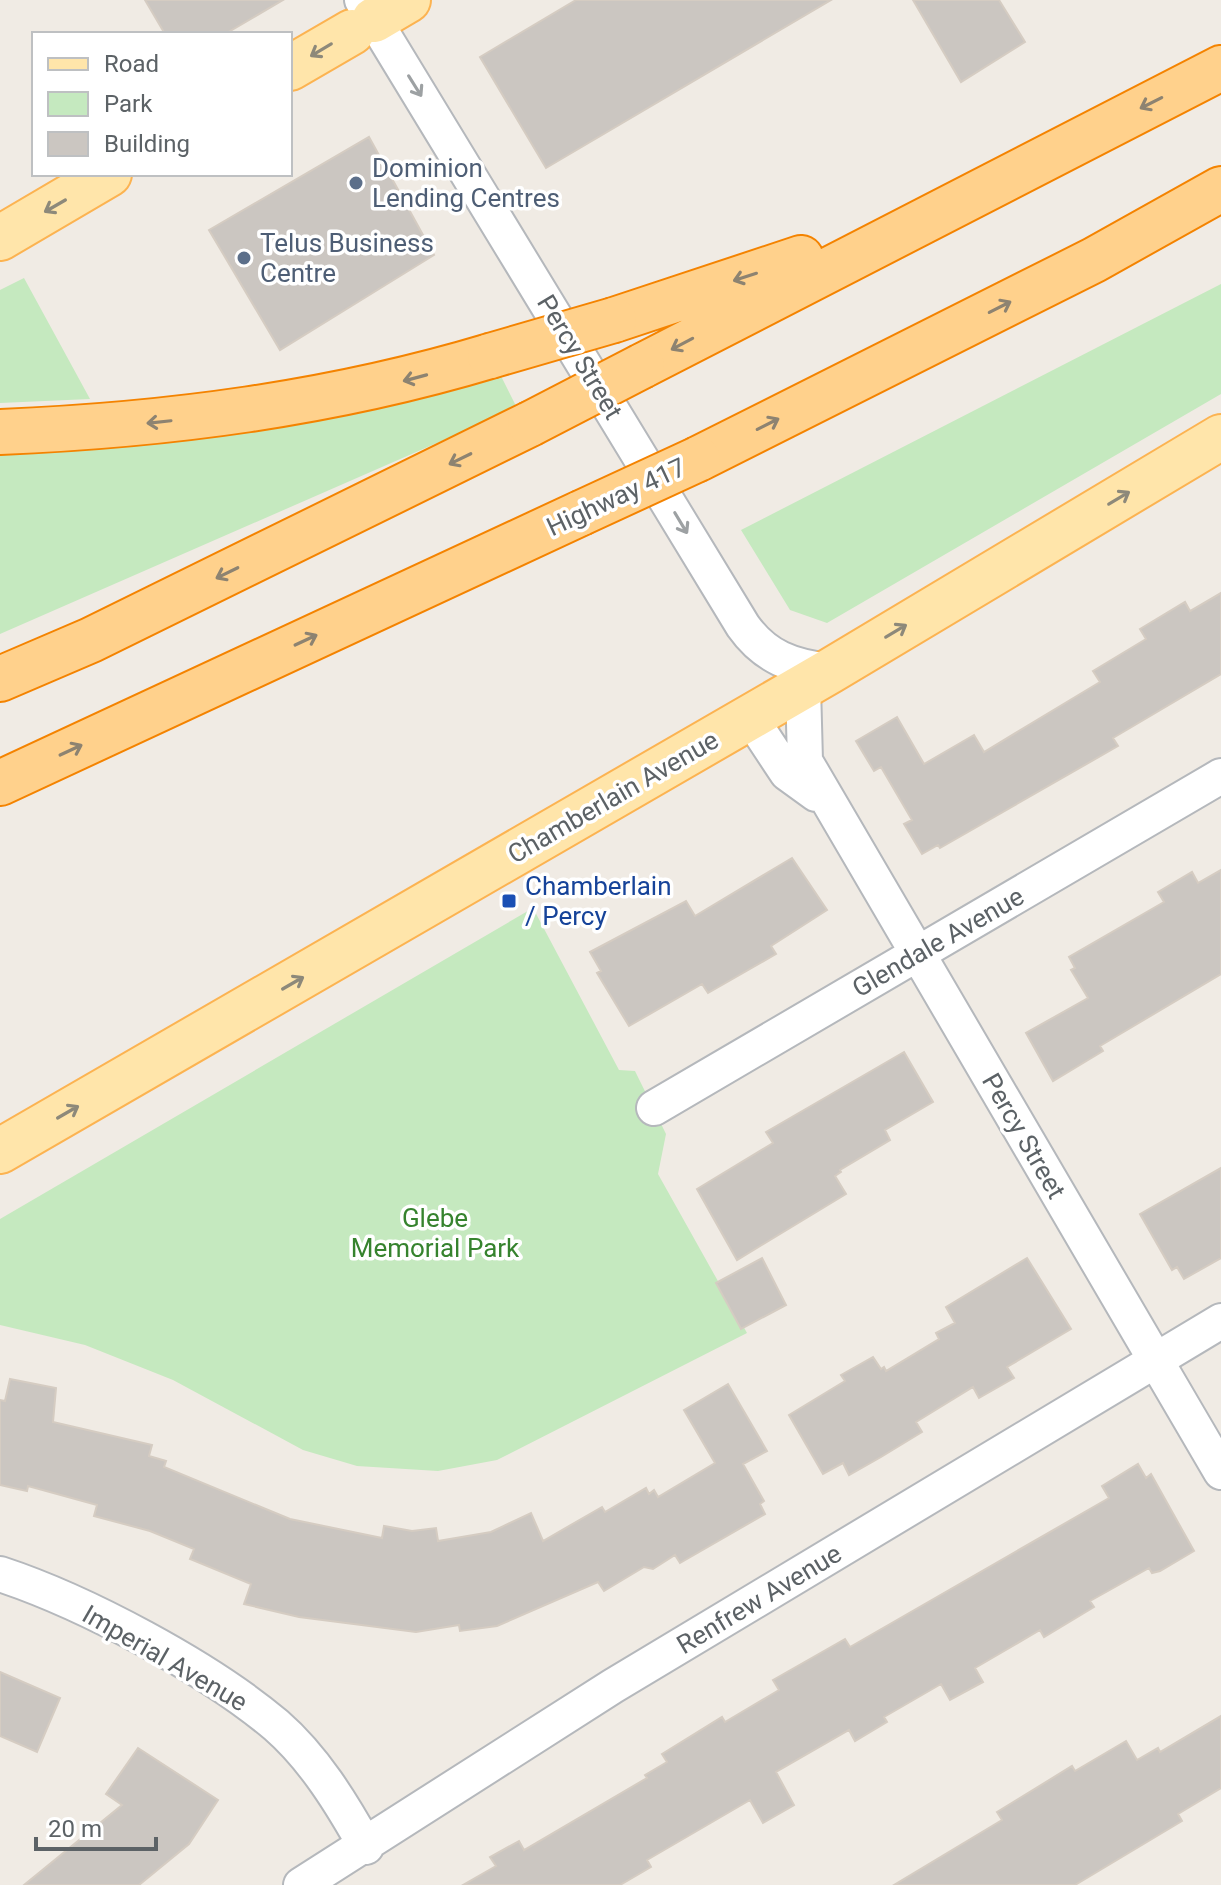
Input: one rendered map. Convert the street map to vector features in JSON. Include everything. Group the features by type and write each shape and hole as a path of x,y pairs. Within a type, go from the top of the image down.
{"highway":[{"path":"0,679 91,640 530,424 925,217 1221,68"},
{"name":"Highway 417","path":"0,783 698,459 1094,260 1221,189"},
{"path":"0,432 151,423 272,408 353,393 614,320 925,217"}],"main road":[{"path":"292,67 374,13"},
{"path":"0,238 106,176"},
{"name":"Chamberlain Avenue","path":"0,1151 816,679 1221,437"}],"street":[{"name":"Percy Street","path":"374,13 743,626 768,654 805,669 816,679 805,761 1221,1472"},
{"name":"Percy Street","path":"750,717 787,773 827,801"},
{"name":"Glendale Avenue","path":"654,1108 1221,776"},
{"name":"Renfrew Avenue","path":"301,1885 366,1847 613,1686 1221,1321"},
{"name":"Imperial Avenue","path":"0,1574 40,1587 156,1647 212,1680 276,1726 328,1786 366,1847"}],"green space":[{"path":"24,278 90,399 0,403 0,290"},
{"path":"1221,284 1221,394 827,623 790,610 741,530"},
{"path":"497,368 517,408 0,634 0,437"},
{"name":"Glebe Memorial Park","path":"533,908 619,1070 635,1071 666,1134 658,1174 747,1333 497,1460 438,1471 357,1466 303,1450 173,1380 85,1345 0,1325 0,1219"}],"building":[{"path":"145,0 283,0 228,32 164,32"},
{"path":"576,0 831,0 546,168 480,57"},
{"path":"913,0 999,0 1025,42 961,82"},
{"path":"369,137 434,255 280,350 209,230"},
{"path":"1221,593 1221,674 1113,738 1118,746 940,848 938,845 922,854 904,824 912,820 881,767 874,771 856,741 897,717 924,764 974,735 984,752 1100,682 1093,671 1146,639 1140,629 1185,602 1190,611"},
{"path":"792,858 827,910 771,946 776,954 708,993 702,984 629,1026 597,973 601,971 590,952 686,901 695,916"},
{"path":"1221,870 1221,974 1100,1046 1103,1051 1053,1081 1026,1033 1088,998 1071,970 1075,968 1069,957 1164,902 1158,892 1192,872 1198,883"},
{"path":"904,1052 933,1102 885,1130 890,1140 840,1170 835,1176 846,1194 737,1260 697,1189 773,1143 766,1132"},
{"path":"1221,1168 1221,1258 1184,1279 1177,1267 1172,1270 1140,1214"},
{"path":"762,1258 786,1305 741,1329 716,1283"},
{"path":"1027,1258 1071,1329 1007,1367 1014,1378 979,1398 973,1387 916,1422 922,1432 881,1457 849,1475 843,1463 823,1474 789,1415 845,1381 841,1375 873,1357 886,1371 939,1339 936,1333 955,1323 946,1307"},
{"path":"10,1379 56,1388 53,1422 152,1445 149,1456 166,1461 164,1467 290,1519 382,1538 384,1526 412,1531 436,1528 438,1541 491,1532 531,1513 543,1541 602,1507 605,1512 646,1488 649,1494 654,1490 658,1497 715,1463 684,1410 728,1384 767,1451 743,1464 764,1501 760,1504 765,1514 680,1563 675,1555 653,1569 644,1567 604,1591 598,1582 497,1626 460,1631 459,1625 416,1632 299,1617 244,1604 251,1584 190,1559 194,1549 150,1531 94,1516 97,1505 28,1486 27,1491 0,1485 0,1400 5,1401"},
{"path":"1138,1464 1146,1478 1151,1474 1194,1551 1160,1571 1152,1573 1149,1568 1090,1601 1094,1607 1044,1637 1040,1630 975,1668 983,1682 950,1700 941,1684 884,1717 887,1722 855,1741 849,1730 776,1772 794,1805 763,1823 750,1800 647,1860 651,1867 620,1885 463,1885 496,1866 490,1857 519,1841 524,1850 647,1778 645,1775 667,1762 662,1754 722,1717 725,1722 779,1690 773,1680 845,1639 850,1647 1109,1498 1102,1486"},
{"path":"0,1672 60,1698 37,1752 0,1736"},
{"path":"1221,1716 1221,1788 1178,1814 1182,1821 1075,1885 894,1885 1002,1820 997,1812 1072,1766 1075,1771 1126,1741 1137,1760 1158,1748 1160,1752"},
{"path":"138,1748 218,1800 189,1844 139,1885 24,1885 122,1805 106,1794"}],"place":[{"name":"Dominion Lending Centres","path":"356,183"},
{"name":"Telus Business Centre","path":"244,258"},
{"name":"Chamberlain / Percy","path":"509,901"}]}
